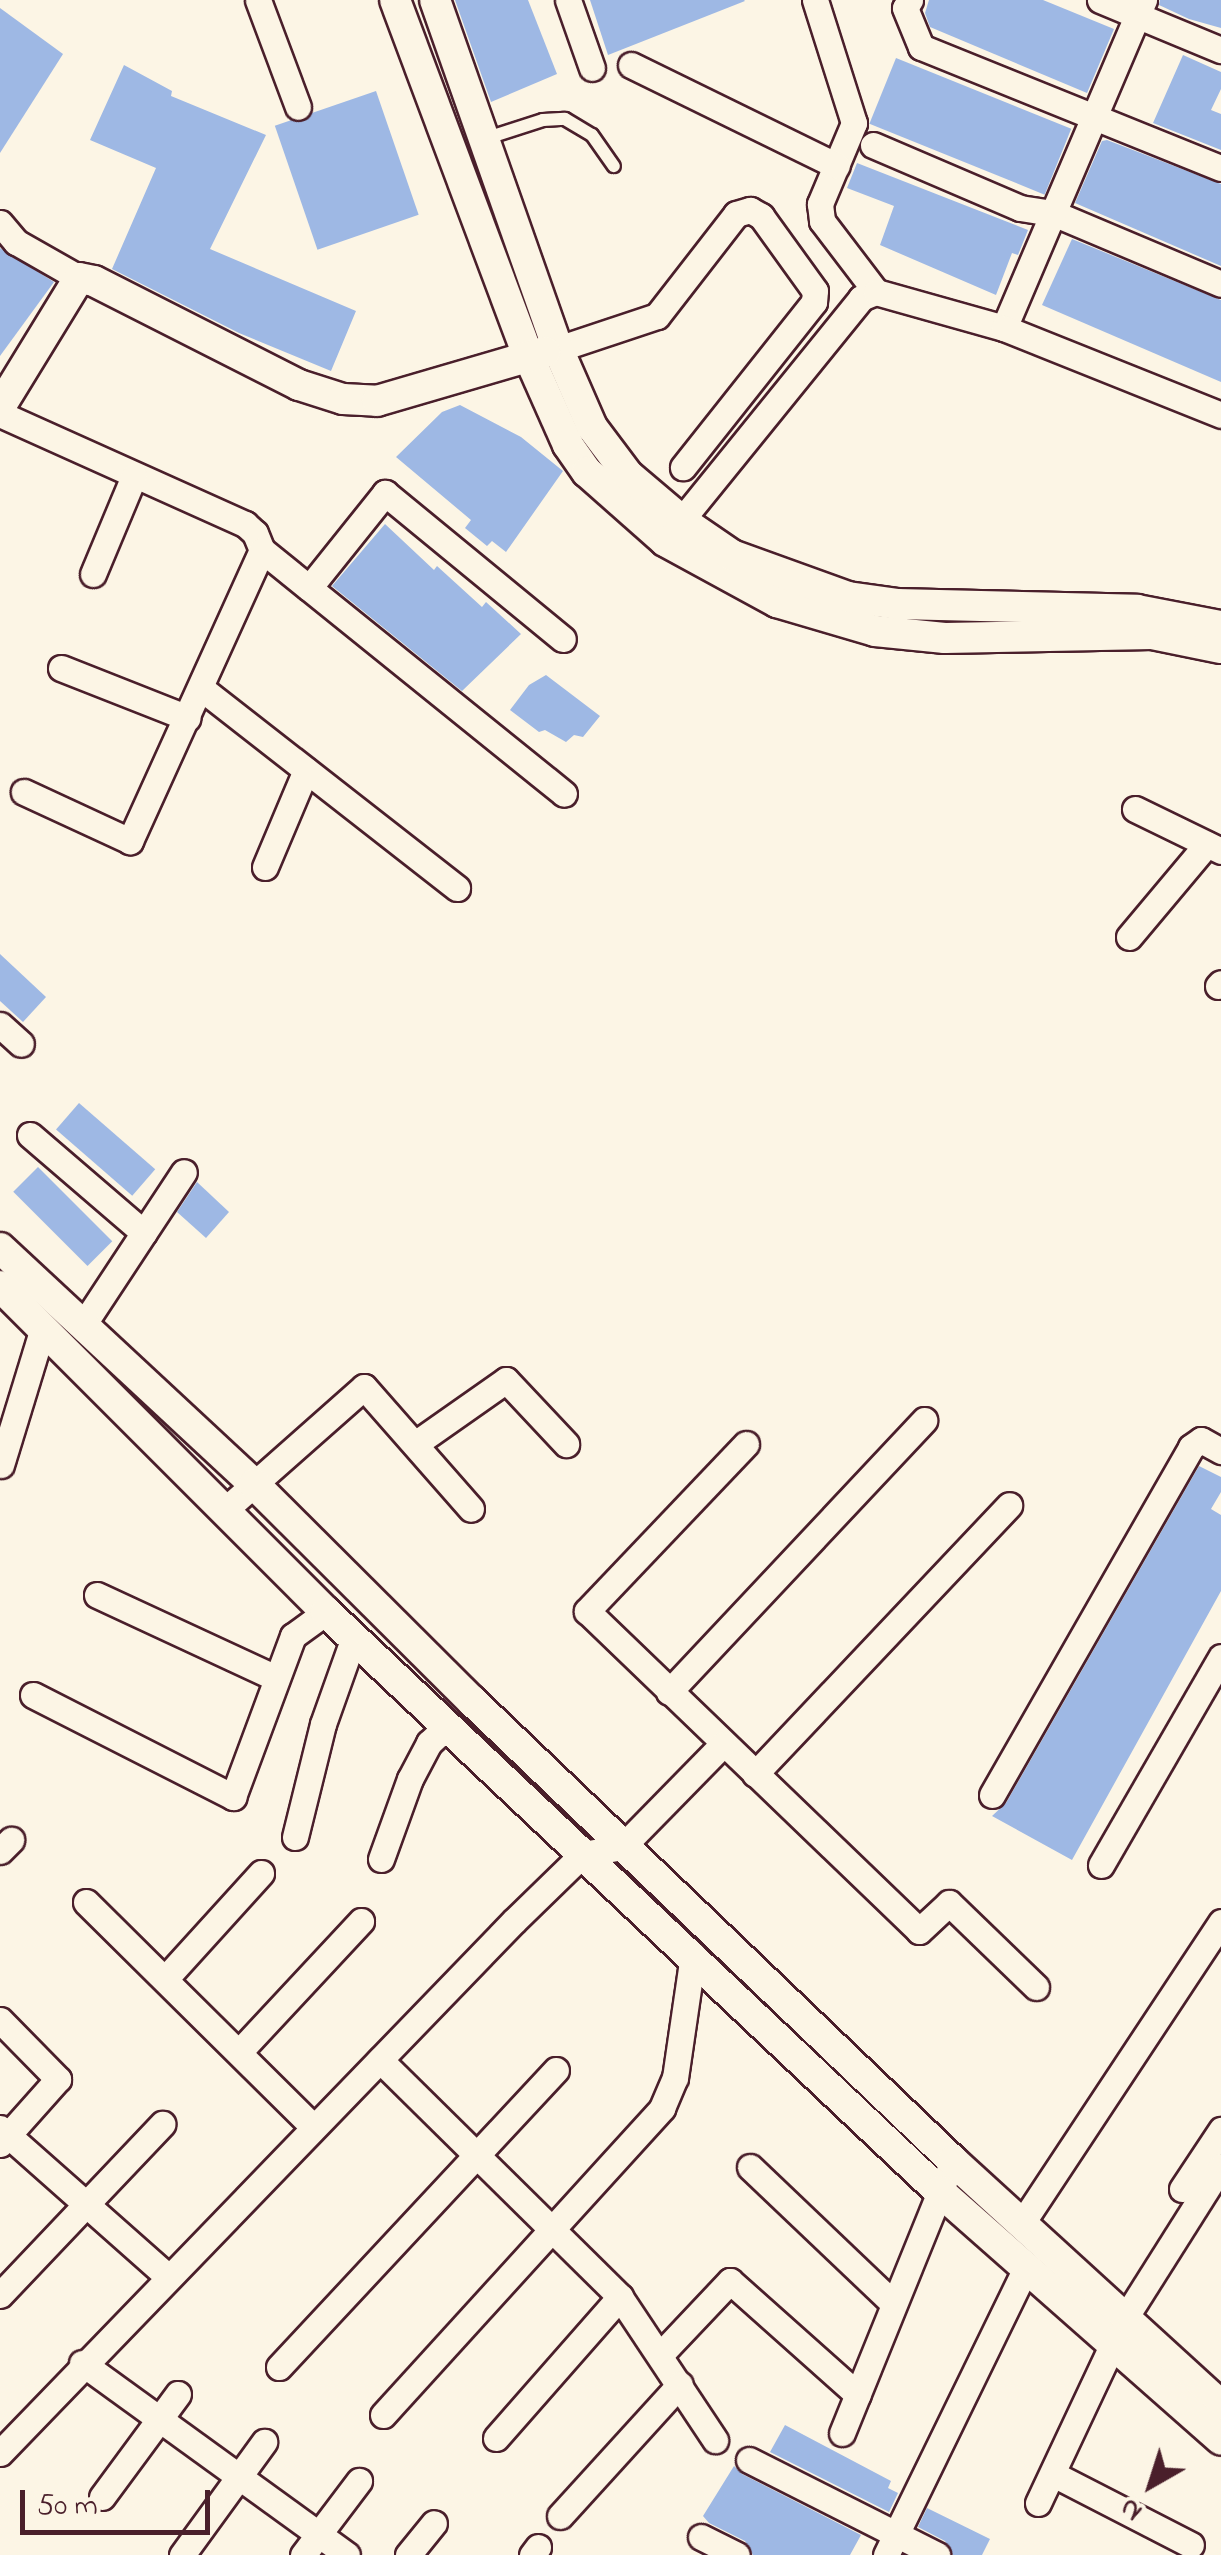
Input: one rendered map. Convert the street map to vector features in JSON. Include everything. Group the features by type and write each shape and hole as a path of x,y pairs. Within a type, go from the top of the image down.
{"street":[{"path":"258,0 298,106"},
{"path":"395,0 543,352 592,427 673,531 777,602 874,631 945,638 1152,634 1221,648"},
{"path":"435,0 484,139 543,352"},
{"path":"568,0 592,68"},
{"path":"815,0 854,124 820,204 822,221 876,292 1004,328 1221,415"},
{"path":"910,0 905,8 921,47 1221,168"},
{"path":"1100,0 1140,7 1221,50"},
{"path":"1004,328 1140,7"},
{"path":"630,64 836,166"},
{"path":"873,145 1020,208 1053,213 1221,284"},
{"path":"0,223 16,242 79,278 94,280 299,386 342,399 377,401 657,316 736,214 750,210 761,216 814,291 814,302 684,467"},
{"path":"79,278 0,410 134,476 245,524 256,534 262,550 564,794"},
{"path":"673,531 861,298 876,292"},
{"path":"93,574 134,476"},
{"path":"309,588 385,492 563,640"},
{"path":"673,531 848,597 897,604 1137,610 1221,626"},
{"path":"24,792 130,841 262,550"},
{"path":"62,668 188,718"},
{"path":"201,688 456,888"},
{"path":"265,867 306,770"},
{"path":"1129,938 1214,847 1135,809"},
{"path":"0,1025 21,1044"},
{"path":"30,1135 144,1233"},
{"path":"83,1325 184,1172"},
{"path":"0,1248 254,1484 622,1847 1022,2223 1221,2440"},
{"path":"0,1286 326,1612 694,1955 939,2191 1027,2266 1221,2406"},
{"path":"1,1465 44,1328"},
{"path":"415,1444 506,1380 566,1444"},
{"path":"226,1509 364,1387 472,1509"},
{"path":"669,1692 924,1420"},
{"path":"992,1794 1191,1447 1201,1440 1221,1450"},
{"path":"746,1444 587,1611 919,1931 949,1903 1036,1986"},
{"path":"755,1774 1009,1505"},
{"path":"96,1595 276,1678"},
{"path":"33,1695 233,1797 238,1794 276,1678 298,1628 326,1612"},
{"path":"295,1836 323,1724 354,1637"},
{"path":"1101,1865 1221,1658"},
{"path":"380,1859 410,1779 430,1742 447,1726"},
{"path":"0,2453 82,2363 583,1854 622,1847 723,1744"},
{"path":"165,1978 261,1873"},
{"path":"86,1902 313,2127"},
{"path":"239,2052 361,1921"},
{"path":"1022,2223 1221,1922"},
{"path":"383,2415 668,2098 694,1955"},
{"path":"0,2020 58,2080 3,2135 88,2203 167,2276"},
{"path":"380,2060 620,2297 715,2440"},
{"path":"279,2367 556,2070"},
{"path":"0,2295 162,2124"},
{"path":"1182,2189 1221,2130"},
{"path":"842,2434 953,2161"},
{"path":"1038,2503 1119,2330 1221,2166"},
{"path":"750,2167 893,2303"},
{"path":"891,2545 1027,2266"},
{"path":"660,2355 730,2281 858,2395"},
{"path":"496,2438 620,2297"},
{"path":"82,2363 238,2476 310,2544 346,2555"},
{"path":"560,2516 680,2384"},
{"path":"102,2497 178,2394"},
{"path":"182,2555 264,2442"},
{"path":"749,2460 891,2545 937,2555"},
{"path":"1053,2474 1191,2545"},
{"path":"310,2544 359,2481"},
{"path":"408,2555 434,2523"},
{"path":"701,2537 737,2555"}],"lane":[{"path":"484,139 543,120 564,120 592,135 614,166"}],"building":[{"path":"455,0 528,0 557,74 491,102"},
{"path":"590,0 744,0 745,1 608,55"},
{"path":"929,0 1043,0 1114,29 1087,93 930,27 925,13"},
{"path":"1160,0 1221,0 1221,28 1189,19 1159,5"},
{"path":"0,8 63,54 0,153"},
{"path":"1183,55 1221,72 1221,89 1211,110 1221,114 1221,150 1153,123"},
{"path":"896,58 1071,129 1045,195 869,124"},
{"path":"124,65 172,91 171,96 266,135 210,249 356,311 331,371 239,333 112,269 156,168 90,140"},
{"path":"376,91 419,215 317,250 275,126"},
{"path":"1102,141 1221,184 1221,266 1075,203"},
{"path":"857,163 1028,230 1018,255 1012,253 996,295 880,245 894,206 847,188"},
{"path":"1072,239 1221,300 1221,382 1042,305"},
{"path":"0,248 54,282 0,356"},
{"path":"460,405 521,437 563,471 506,552 492,541 487,546 465,528 471,520 396,457 442,412"},
{"path":"385,524 434,570 437,566 482,607 486,602 521,634 462,691 332,586"},
{"path":"546,675 600,716 583,737 574,735 566,742 545,730 539,732 510,710 529,685"},
{"path":"0,954 46,997 23,1022 0,1001"},
{"path":"79,1103 155,1169 132,1196 56,1129"},
{"path":"38,1167 112,1241 87,1266 13,1192"},
{"path":"197,1182 229,1212 206,1238 177,1212"},
{"path":"1199,1466 1221,1477 1221,1492 1211,1509 1221,1515 1221,1591 1072,1860 992,1816 1006,1803"},
{"path":"785,2425 891,2481 888,2488 898,2493 889,2512 770,2452"},
{"path":"734,2466 742,2474 861,2535 850,2555 753,2555 745,2541 709,2523 703,2516"},
{"path":"927,2508 990,2539 982,2555 953,2555 945,2541 918,2527"}]}
